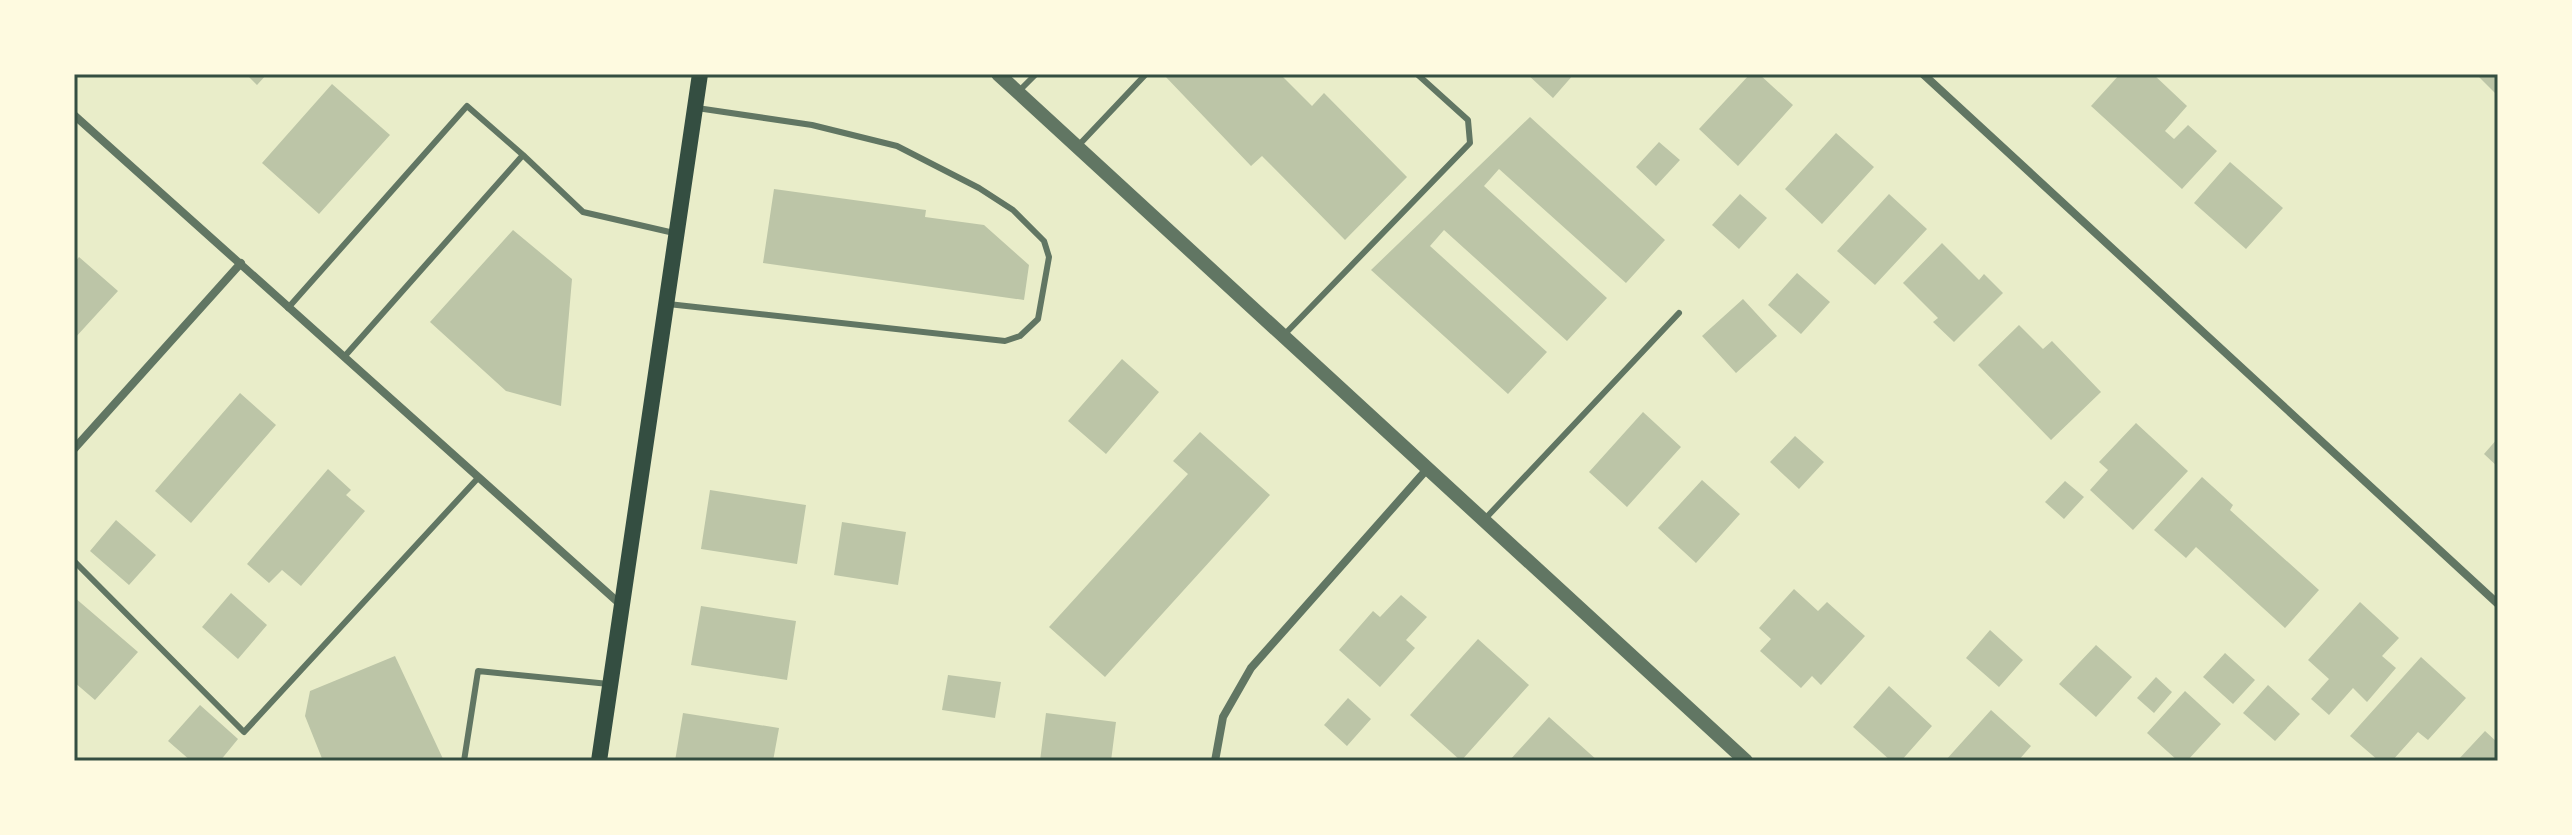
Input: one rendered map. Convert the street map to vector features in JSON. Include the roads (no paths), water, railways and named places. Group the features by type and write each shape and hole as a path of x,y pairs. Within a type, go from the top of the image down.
{"main road":[{"path":"599,761 674,233 700,74"}],"street":[{"path":"998,74 1746,761"},
{"path":"1923,74 2498,604"},
{"path":"74,115 620,604"},
{"path":"74,449 241,263"},
{"path":"1215,761 1223,717 1251,668 1428,468"}],"lane":[{"path":"1018,93 1036,74"},
{"path":"1077,147 1146,74"},
{"path":"1283,336 1470,143 1468,120 1417,74"},
{"path":"288,308 467,106 583,212 674,233"},
{"path":"664,303 1005,341 1020,336 1038,319 1049,257 1044,241 1013,210 979,188 897,146 812,125 694,108"},
{"path":"344,357 523,155"},
{"path":"1484,520 1679,313"},
{"path":"74,561 244,732 478,478"},
{"path":"464,761 478,671 609,684"}]}
